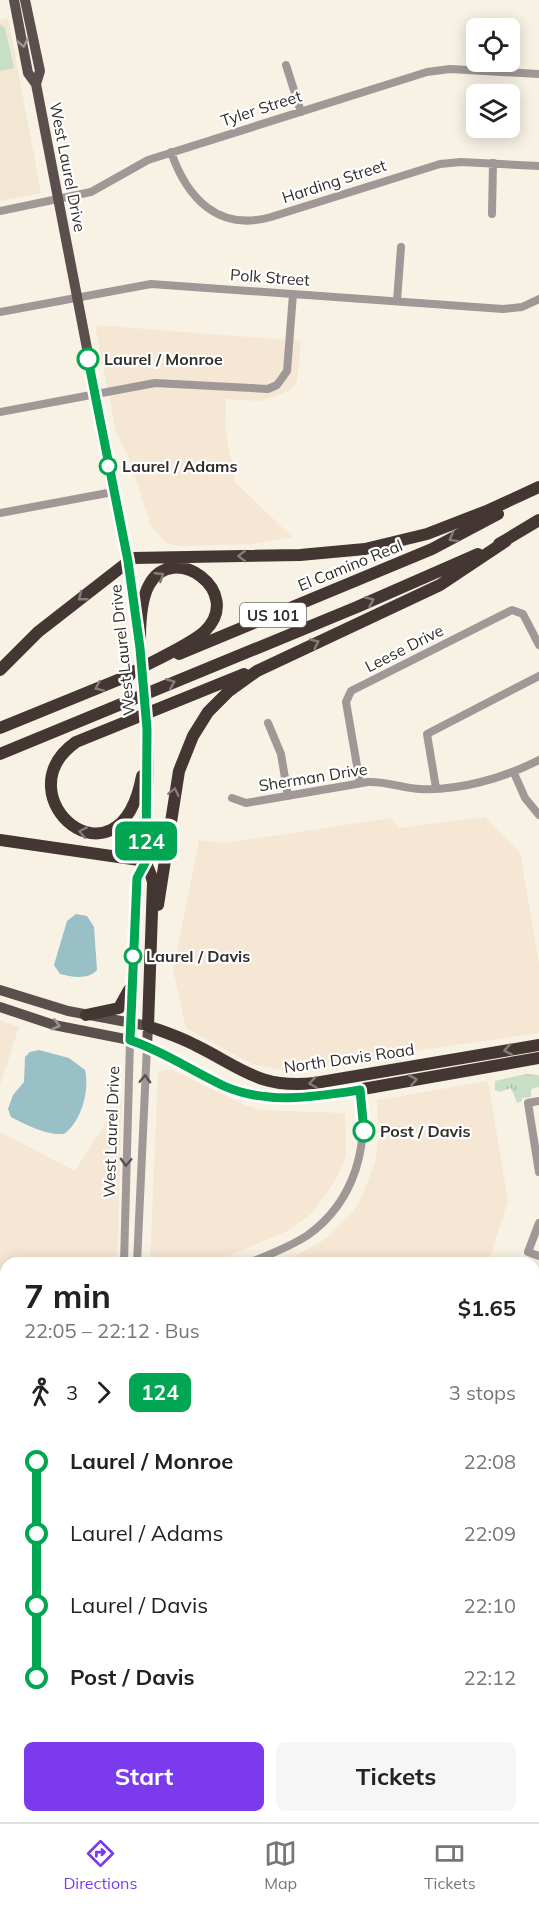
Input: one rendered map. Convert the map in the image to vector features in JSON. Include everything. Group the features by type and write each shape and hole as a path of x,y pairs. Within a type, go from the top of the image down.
{"highway":[{"path":"0,670 38,632 128,561 143,557 338,553 374,548 427,534 539,487"},
{"name":"El Camino Real","path":"0,728 432,549 539,487"},
{"name":"US 101","path":"0,754 357,607 506,542 539,520"},
{"path":"151,954 172,803 185,752 208,712 229,692 257,671 440,585 506,542"},
{"path":"122,678 200,636 210,625 216,602 213,590 204,578 179,568 163,572 153,579 144,599 140,648"},
{"name":"West Laurel Drive","path":"140,648 147,729 146,861 153,883 148,1026"},
{"path":"147,749 137,801 118,826 106,832 84,833 70,828 54,814 46,793 46,778 51,764 65,748 280,660"},
{"path":"0,840 146,861"},
{"name":"West Laurel Drive","path":"130,1040 137,878 146,861"},
{"path":"86,1015 119,1008 132,984"},
{"name":"North Davis Road","path":"148,1026 196,1045 247,1074 279,1084 315,1083 539,1045"},
{"name":"North Davis Road","path":"130,1040 240,1091 289,1098 360,1090 539,1058"}],"main road":[{"name":"West Laurel Drive","path":"14,0 28,73 36,84 128,561 140,648"},
{"name":"West Laurel Drive","path":"25,0 40,71 36,84"},
{"name":"North Davis Road","path":"0,990 86,1015 148,1026"},
{"name":"North Davis Road","path":"0,1007 54,1025 130,1040"},
{"name":"West Laurel Drive","path":"147,1046 148,1026"}],"street":[{"path":"286,65 301,112"},
{"name":"Tyler Street","path":"0,211 97,190 133,166 171,152 433,70 539,74"},
{"name":"Harding Street","path":"171,152 183,183 197,200 223,216 247,220 271,217 440,164 493,163 539,166"},
{"path":"492,214 493,163"},
{"path":"397,301 401,247"},
{"name":"Polk Street","path":"0,312 151,284 508,309 522,307 539,299"},
{"path":"0,412 158,382 244,389 273,387 281,381 287,371 293,294"},
{"path":"0,513 113,492"},
{"name":"Leese Drive","path":"360,783 346,702 351,691 512,610 523,614 539,645"},
{"path":"436,788 427,734 539,676"},
{"path":"268,723 281,754 288,796"},
{"name":"Sherman Drive","path":"232,798 246,802 360,783 383,782 414,789 436,788 514,773 539,760"},
{"path":"514,773 525,798 539,815"},
{"name":"West Laurel Drive","path":"123,1257 130,1040"},
{"name":"West Laurel Drive","path":"136,1257 147,1046"},
{"path":"262,1257 307,1236 340,1203 353,1180 363,1146 364,1122 360,1090"},
{"path":"539,1101 528,1103 539,1172"},
{"path":"539,1223 528,1252 539,1256"}],"shaded area":[{"path":"8,18 41,193 0,201 0,20"},
{"path":"95,325 301,341 297,381 289,391 260,401 226,399 225,427 235,482 292,537 253,544 178,546 166,543 151,526 131,464 116,431"},
{"path":"485,817 520,852 539,963 539,1033 282,1070 252,1064 186,1028 173,970 199,840 225,843 391,818 399,828"},
{"path":"0,1020 19,1027 0,1085"},
{"path":"171,1069 260,1110 345,1113 346,1154 342,1167 332,1186 311,1214 287,1231 226,1257 150,1257 158,1072"},
{"path":"488,1081 508,1201 490,1257 294,1257 327,1238 351,1214 361,1199 375,1163 379,1134 377,1100"},
{"path":"122,1097 117,1257 0,1257 0,1132 75,1171"}],"green space":[{"path":"0,25 5,28 14,68 0,71"},
{"path":"526,1074 539,1075 539,1087 531,1089 531,1097 522,1098 522,1101 517,1103 511,1088 500,1092 495,1090 495,1081"}],"water":[{"path":"76,914 87,916 94,927 97,970 89,975 75,977 60,974 54,965 67,921"},
{"path":"39,1050 69,1058 85,1070 86,1087 83,1105 75,1122 64,1134 50,1133 30,1126 11,1117 8,1109 13,1095 24,1082 25,1057 30,1052"}],"bus line":[{"name":"124","path":"88,359 133,591 147,729 146,861 140,868 137,878 130,1040 147,1046 225,1086 272,1098 312,1097 360,1090 364,1131"}],"place":[{"name":"Laurel / Monroe","path":"88,359"},
{"name":"Laurel / Adams","path":"108,466"},
{"name":"Laurel / Davis","path":"133,956"},
{"name":"Post / Davis","path":"364,1131"}]}
